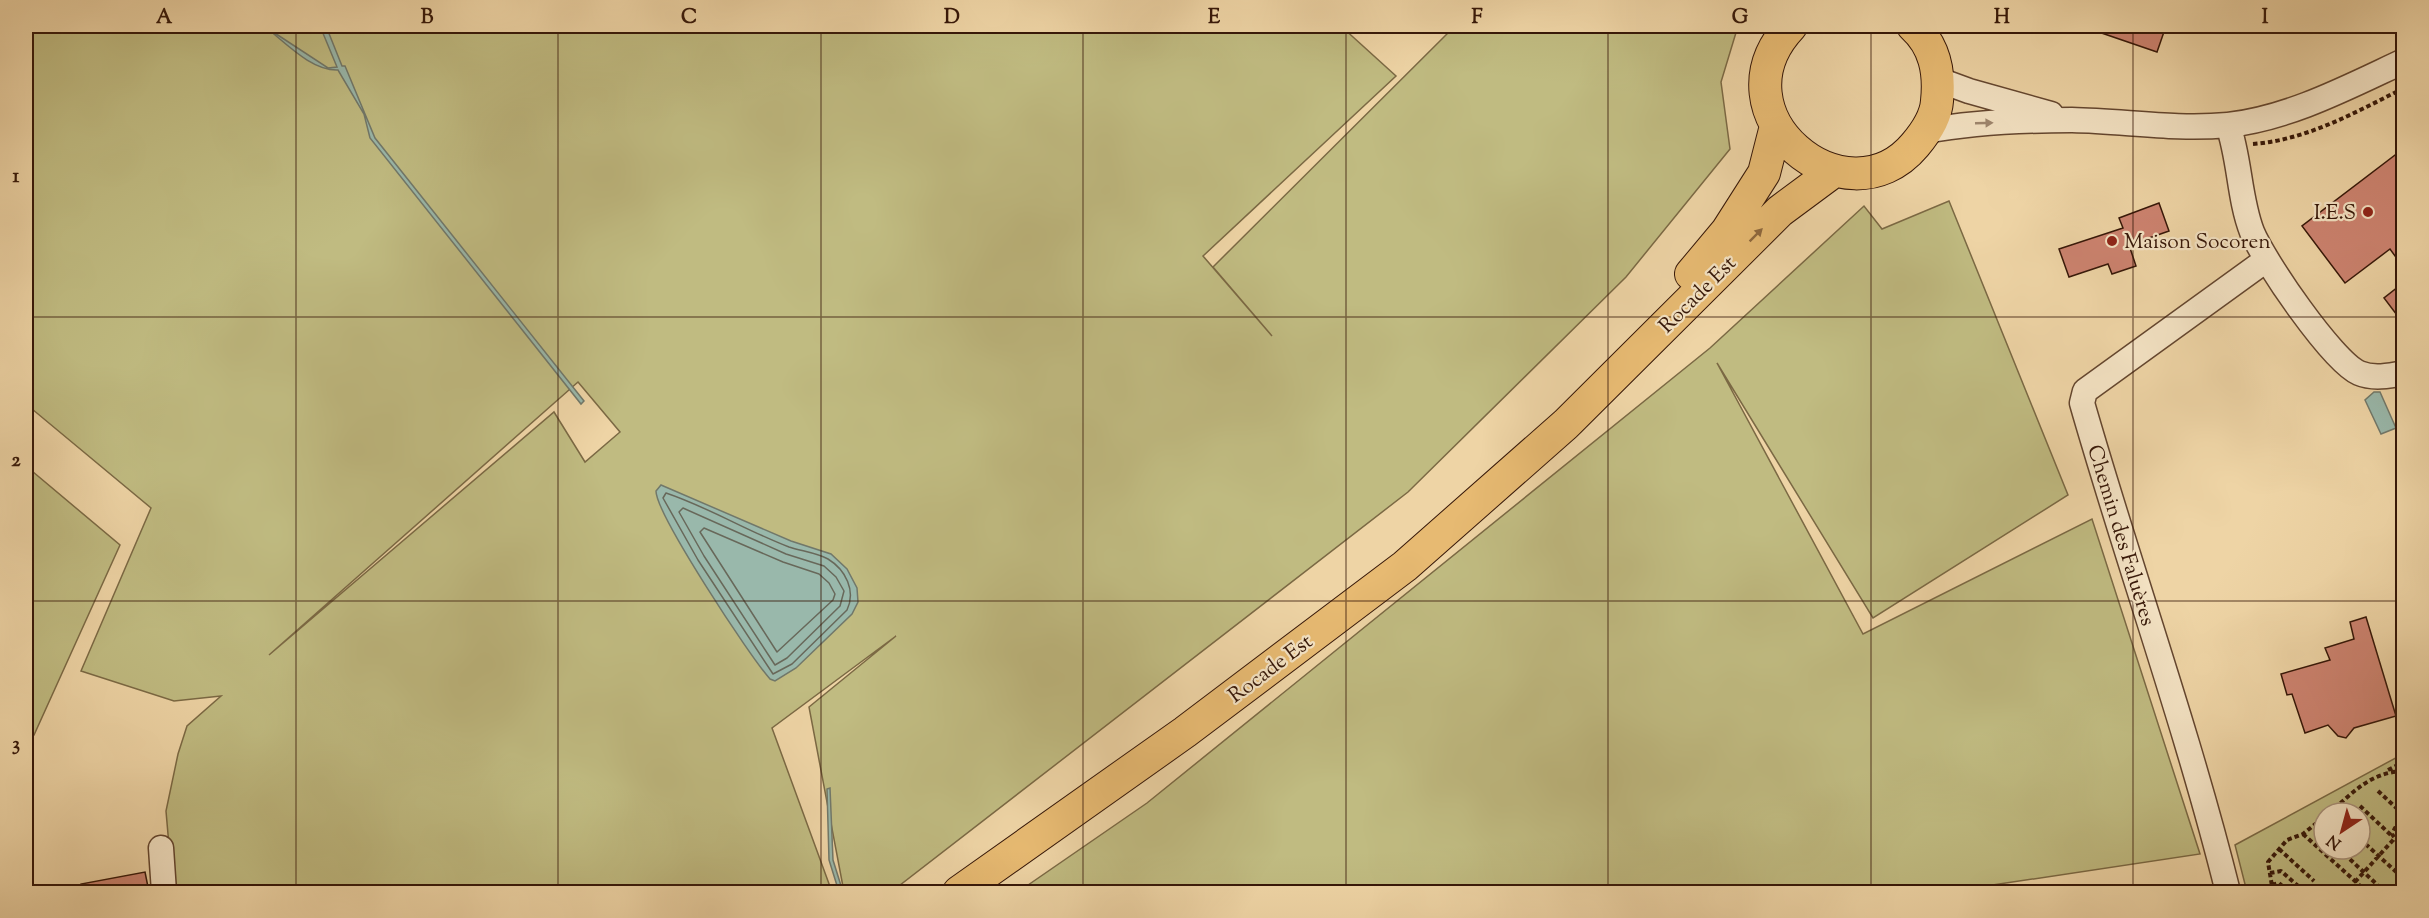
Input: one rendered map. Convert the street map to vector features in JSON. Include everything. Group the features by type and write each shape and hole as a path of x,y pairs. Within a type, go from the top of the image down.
{"main road":[{"path":"1784,29 1770,57 1766,80 1767,104 1776,126 1790,147 1811,162 1834,171 1861,172 1887,166 1909,152 1926,131 1937,106 1935,52 1913,26"},
{"name":"Rocade Est","path":"1566,424 1727,231 1764,173 1776,126"},
{"name":"Rocade Est","path":"959,892 1185,732 1406,566 1566,424 1780,211 1834,171"}],"street":[{"path":"1935,52 1969,91 2073,120"},
{"path":"1926,131 1964,124 2073,120 2161,127 2228,125 2265,118 2321,100 2403,61"},
{"path":"2228,125 2251,230 2266,260 2341,362 2360,373 2383,377 2403,373"},
{"name":"Chemin des Faluères","path":"2228,892 2177,708 2121,538 2082,403 2085,391 2266,260"},
{"path":"160,848 164,892"}],"path":[{"path":"2343,801 2370,779 2403,762"},
{"path":"2385,772 2403,771"},
{"path":"2378,791 2403,815"},
{"path":"2372,817 2403,847"},
{"path":"2273,892 2268,862 2287,840 2303,834 2312,827"},
{"path":"2355,882 2395,839 2395,828 2403,827"},
{"path":"2303,834 2367,892"},
{"path":"2395,839 2403,840"},
{"path":"2279,849 2314,881"},
{"path":"2372,850 2403,879"},
{"path":"2352,861 2385,892"},
{"path":"2270,873 2281,871 2305,892"},
{"path":"2272,885 2279,883 2289,892"}],"shaded area":[{"path":"26,26 1344,26 1342,27 1396,76 1203,256 1272,336 1213,267 1455,26 1738,26 1721,82 1730,149 1626,277 1408,492 891,892 844,892 809,707 896,636 772,728 832,892 173,892 166,811 178,754 187,726 221,696 174,701 81,671 151,508 26,404","holes":["578,382 620,432 585,462 554,412 269,655"]},
{"path":"1949,201 2068,495 1873,618 1717,363 1863,634 2092,519 2200,854 1946,892 1018,892 1147,803 1710,348 1864,206 1882,229"},
{"path":"26,466 120,545 34,735 26,742"},
{"path":"2403,754 2403,892 2247,892 2235,845 2312,803 2312,861 2372,861 2372,801 2316,801"}],"water":[{"path":"264,26 328,68 337,67 320,26 326,26 375,138 584,401 581,404 370,138 364,114 338,70 328,69 318,66 308,61"},
{"path":"2374,392 2380,392 2396,428 2381,434 2365,400"},
{"path":"661,485 791,541 831,554 847,569 857,588 858,602 852,614 796,668 775,681 770,679 725,616 671,527 656,491"},
{"path":"830,788 833,860 843,892 839,892 829,860 827,789"}],"building":[{"path":"2088,26 2166,26 2157,52 2087,28"},
{"path":"2403,149 2403,267 2390,249 2345,283 2302,226"},
{"name":"Maison Socoren","path":"2159,203 2169,231 2129,245 2136,266 2112,274 2108,264 2069,277 2059,249 2123,228 2119,218"},
{"path":"2403,283 2403,323 2384,298"},
{"path":"2366,617 2396,716 2354,728 2346,738 2338,736 2328,725 2305,733 2292,694 2287,695 2281,674 2330,660 2325,648 2354,639 2350,622"},
{"path":"145,872 149,892 82,892 81,884"}],"place":[{"name":"I.E.S","path":"2368,212"},
{"name":"Maison Socoren","path":"2112,241"}]}
